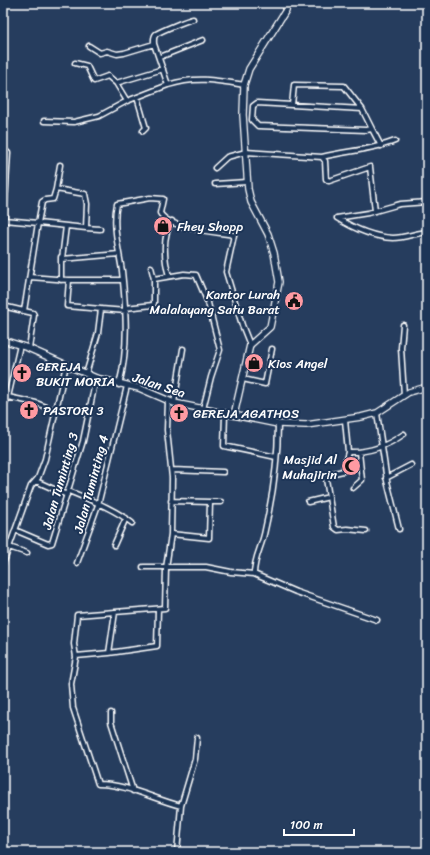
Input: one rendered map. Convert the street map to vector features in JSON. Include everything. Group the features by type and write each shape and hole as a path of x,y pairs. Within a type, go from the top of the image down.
{"main road":[{"path":"234,415 250,346 270,327 279,282 274,253 268,234 251,202 248,182 243,112 244,85 248,69 286,10 288,3"},
{"name":"Jalan Sea","path":"3,340 29,348 96,378 139,388 171,402 278,424 306,425 345,420 377,413 404,395 414,390 427,387"}],"street":[{"path":"168,84 160,57 154,44 154,37 156,34 172,28 182,21 193,19"},
{"path":"160,57 204,40"},
{"path":"89,46 100,53 107,51 117,54 154,44"},
{"path":"75,63 85,64 94,82 108,76 116,82 128,101"},
{"path":"116,82 163,69"},
{"path":"44,121 74,122 105,114 137,97 168,84 183,80 200,78 244,85"},
{"path":"292,105 294,84 341,85 346,87 362,108 381,146"},
{"path":"137,97 146,123 146,128 143,131"},
{"path":"362,108 257,103 254,104 251,111 254,123 258,126 366,130 372,128"},
{"path":"243,112 251,111"},
{"path":"243,112 252,117"},
{"path":"215,168 227,157 246,152 322,157 363,148 381,146 395,141"},
{"path":"3,149 8,153 3,227"},
{"path":"322,157 325,161 326,179 329,181 370,167 375,211"},
{"path":"24,311 42,202 53,199 60,165"},
{"path":"215,184 248,182"},
{"path":"56,189 85,194 87,204 86,228"},
{"path":"119,384 126,352 126,309 116,231 117,204 150,198 163,200 160,214 172,221 193,230 212,231 235,236 226,272 250,346"},
{"path":"427,202 400,204 375,211 337,218 362,230 386,237 401,237 427,232"},
{"path":"4,220 100,228"},
{"path":"169,276 165,250 167,229 172,221"},
{"path":"61,280 61,258 66,226"},
{"path":"61,258 119,254"},
{"path":"69,280 67,306 101,309 126,309 153,305 154,279 151,267"},
{"path":"154,279 193,274 196,275 204,292 220,346 203,409"},
{"path":"30,277 61,280 122,280"},
{"path":"3,306 33,313 34,315 29,348"},
{"path":"86,374 96,343 101,309"},
{"path":"403,325 401,348 404,395"},
{"path":"3,406 8,397 20,345"},
{"path":"181,806 120,787 98,784 96,782 73,708 71,684 76,656 74,644 77,615 165,608 166,568 171,534 172,491 172,470 166,426 183,349"},
{"path":"243,379 265,384 272,349"},
{"path":"3,564 30,486 36,481 47,453 66,365"},
{"name":"Jalan Tuminting 3","path":"14,530 51,543 68,493 83,441 96,378"},
{"name":"Jalan Tuminting 4","path":"77,563 98,505 127,386"},
{"path":"8,397 56,411"},
{"path":"377,413 386,478 399,528"},
{"path":"225,414 224,446 276,457"},
{"path":"345,420 348,452 343,471 333,473 326,477 329,497 336,530 353,529 366,531"},
{"path":"254,574 255,558 262,546 276,474 278,424"},
{"path":"348,452 359,452 382,447 404,434"},
{"path":"353,488 362,480 359,452"},
{"path":"386,478 411,465"},
{"path":"172,470 223,472"},
{"path":"36,481 113,510 132,523"},
{"path":"308,502 329,497"},
{"path":"171,501 221,502"},
{"path":"171,534 209,538 210,502"},
{"path":"114,546 126,518"},
{"path":"9,547 27,553"},
{"path":"143,567 206,567 231,572 254,574 296,592 377,620"},
{"path":"76,656 157,646 158,609"},
{"path":"109,653 115,612"},
{"path":"111,713 111,722 133,791"},
{"path":"177,852 181,806 195,759 197,738"}],"place":[{"name":"Fhey Shopp","path":"163,226"},
{"name":"Kantor Lurah Malalayang Satu Barat","path":"294,301"},
{"name":"Kios Angel","path":"254,363"},
{"name":"GEREJA BUKIT MORIA","path":"22,373"},
{"name":"PASTORI 3","path":"29,410"},
{"name":"GEREJA AGATHOS","path":"179,413"},
{"name":"Masjid Al Muhajirin","path":"351,466"}]}
